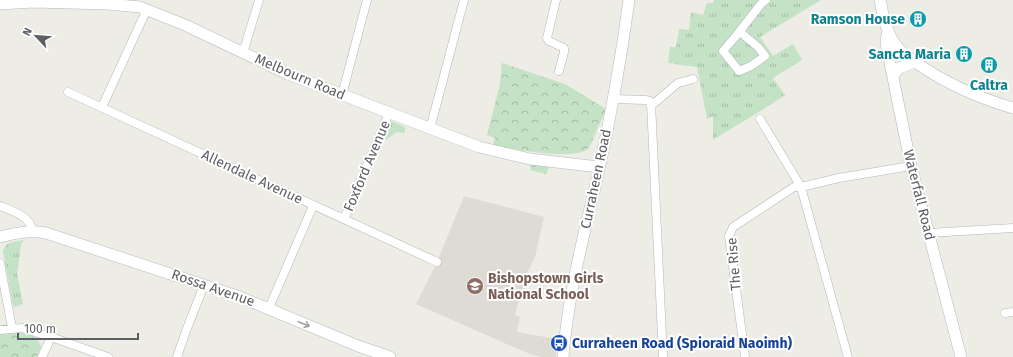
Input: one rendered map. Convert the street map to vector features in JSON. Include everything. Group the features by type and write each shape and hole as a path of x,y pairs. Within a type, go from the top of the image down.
{"street":[{"path":"243,53 259,0"},
{"path":"342,95 367,0"},
{"path":"430,129 464,0"},
{"path":"556,0 547,38 564,48 560,71"},
{"name":"Curraheen Road","path":"563,357 571,292 613,99 629,0"},
{"path":"740,32 758,47 765,56 739,71 723,51 740,32 761,4 766,0"},
{"path":"880,0 888,32 896,46 902,52 939,78 967,92 1013,108"},
{"name":"Melbourn Road","path":"0,4 33,2 108,4 147,9 185,25 288,74 479,148 530,159 599,167"},
{"path":"102,107 147,9"},
{"name":"Waterfall Road","path":"888,32 886,40 911,166 961,357"},
{"path":"893,76 899,68 915,62"},
{"path":"651,106 678,83 693,79"},
{"name":"Allendale Avenue","path":"68,92 437,262"},
{"path":"613,99 647,100 650,102 651,106 663,357"},
{"name":"Foxford Avenue","path":"344,219 389,113"},
{"path":"760,119 801,187 848,357"},
{"name":"The Rise","path":"745,357 730,236 733,227 794,187 801,187 839,178 911,166"},
{"path":"0,206 25,218 30,224 32,231"},
{"path":"269,308 313,206"},
{"path":"928,233 1013,228"},
{"name":"Rossa Avenue","path":"0,237 20,232 32,231 46,233 269,308 358,346 390,357"},
{"path":"0,263 12,328"},
{"path":"177,357 204,285"},
{"path":"0,330 22,328 108,357"},
{"path":"42,357 51,337"}],"shaded area":[{"name":"Bishopstown Girls National School","path":"464,196 544,217 535,257 527,273 522,300 519,300 515,315 520,317 517,332 556,339 556,357 540,357 525,352 416,304 437,262"}],"green space":[{"path":"714,0 821,0 760,37 773,56 793,44 802,60 773,78 785,95 713,140 713,116 707,119 697,67 668,63 670,47 676,47 679,29 689,30 691,12 703,15 707,3 713,3"},
{"path":"502,63 565,84 606,109 590,146 586,150 578,153 555,154 493,145 495,138 487,135 500,84"},
{"path":"391,121 405,127 405,133 397,132 384,141 382,139"},
{"path":"531,164 549,167 546,174 530,170"},
{"path":"24,240 21,245 17,274 23,304 15,307 13,305 3,251 6,245"},
{"path":"15,331 27,334 37,340 41,347 37,357 0,357 0,333"}],"place":[{"name":"Ramson House","path":"918,19"},
{"name":"Sancta Maria","path":"964,54"},
{"name":"Caltra","path":"989,65"},
{"name":"Bishopstown Girls National School","path":"475,286"},
{"name":"Curraheen Road (Spioraid Naoimh)","path":"559,343"}]}
